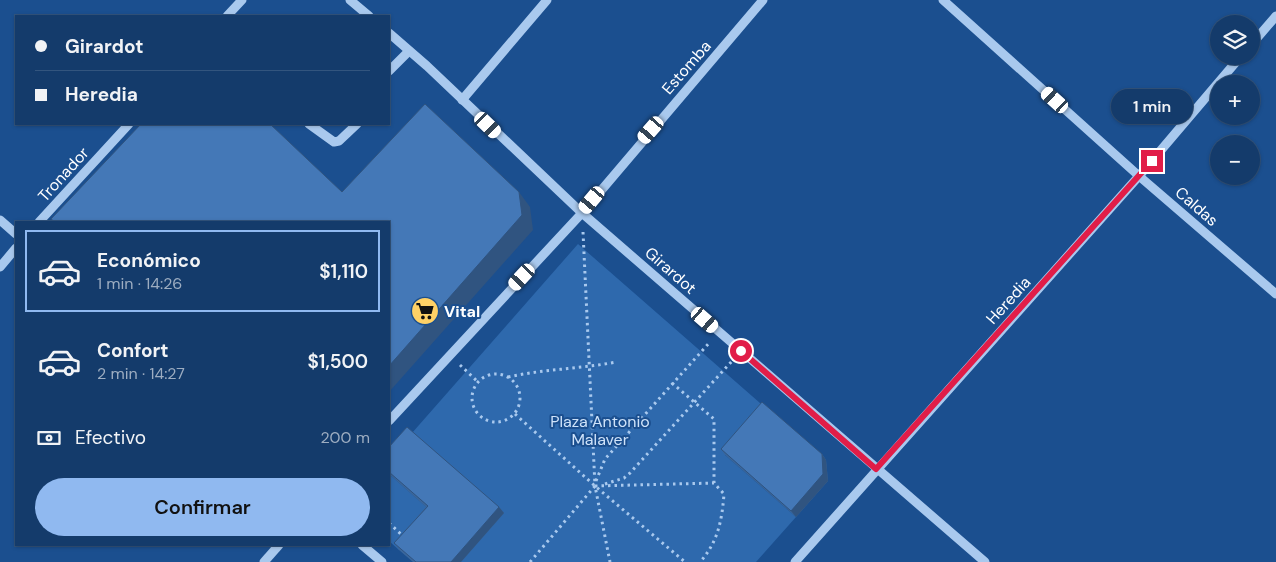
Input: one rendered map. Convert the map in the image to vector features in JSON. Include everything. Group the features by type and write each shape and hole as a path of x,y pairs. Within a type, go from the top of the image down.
{"street":[{"path":"228,15 242,0"},
{"path":"350,0 368,15"},
{"path":"462,100 547,0"},
{"name":"Estomba","path":"390,420 582,213 763,0"},
{"name":"Caldas","path":"943,0 1139,176 1276,294"},
{"path":"1260,34 1276,16"},
{"name":"Girardot","path":"390,34 582,213 876,469 986,562"},
{"path":"390,70 409,51"},
{"name":"Heredia","path":"795,562 1139,176 1233,65"},
{"name":"Tronador","path":"40,221 128,125"},
{"path":"310,125 334,142 339,141 356,125"},
{"path":"0,220 15,233"},
{"path":"0,267 15,249"},
{"path":"264,562 279,546"},
{"path":"363,546 382,562"}],"path":[{"path":"582,213 595,486 610,562"},
{"path":"530,562 595,486 604,459 719,332"},
{"path":"595,486 617,481 630,474 741,351"},
{"path":"449,355 478,382"},
{"path":"508,377 534,371 589,368 616,362"},
{"path":"492,374 508,377 514,381 521,396 520,404 515,414 505,421 497,423 481,418 476,412 471,396 478,382 492,374"},
{"path":"672,383 714,419 714,483 724,494 722,522 710,552 700,562"},
{"path":"515,414 595,486 685,562"},
{"path":"595,486 714,483"},
{"path":"390,524 407,540"}],"green space":[{"name":"Plaza Antonio Malaver","path":"578,244 767,409 725,455 796,517 756,562 461,562 412,433"},
{"path":"390,475 432,512 399,550 390,542"}],"building":[{"name":"Vital","path":"425,104 519,192 522,215 390,365 390,221 54,221 51,219 140,125 271,125 342,192"},
{"path":"762,402 822,454 823,474 791,511 721,449"},
{"path":"407,427 499,507 451,562 416,562 394,543 428,506 390,473 390,446"}],"place":[{"name":"Vital","path":"425,311"}],"route":[{"path":"741,351 876,469 1152,161"}]}
